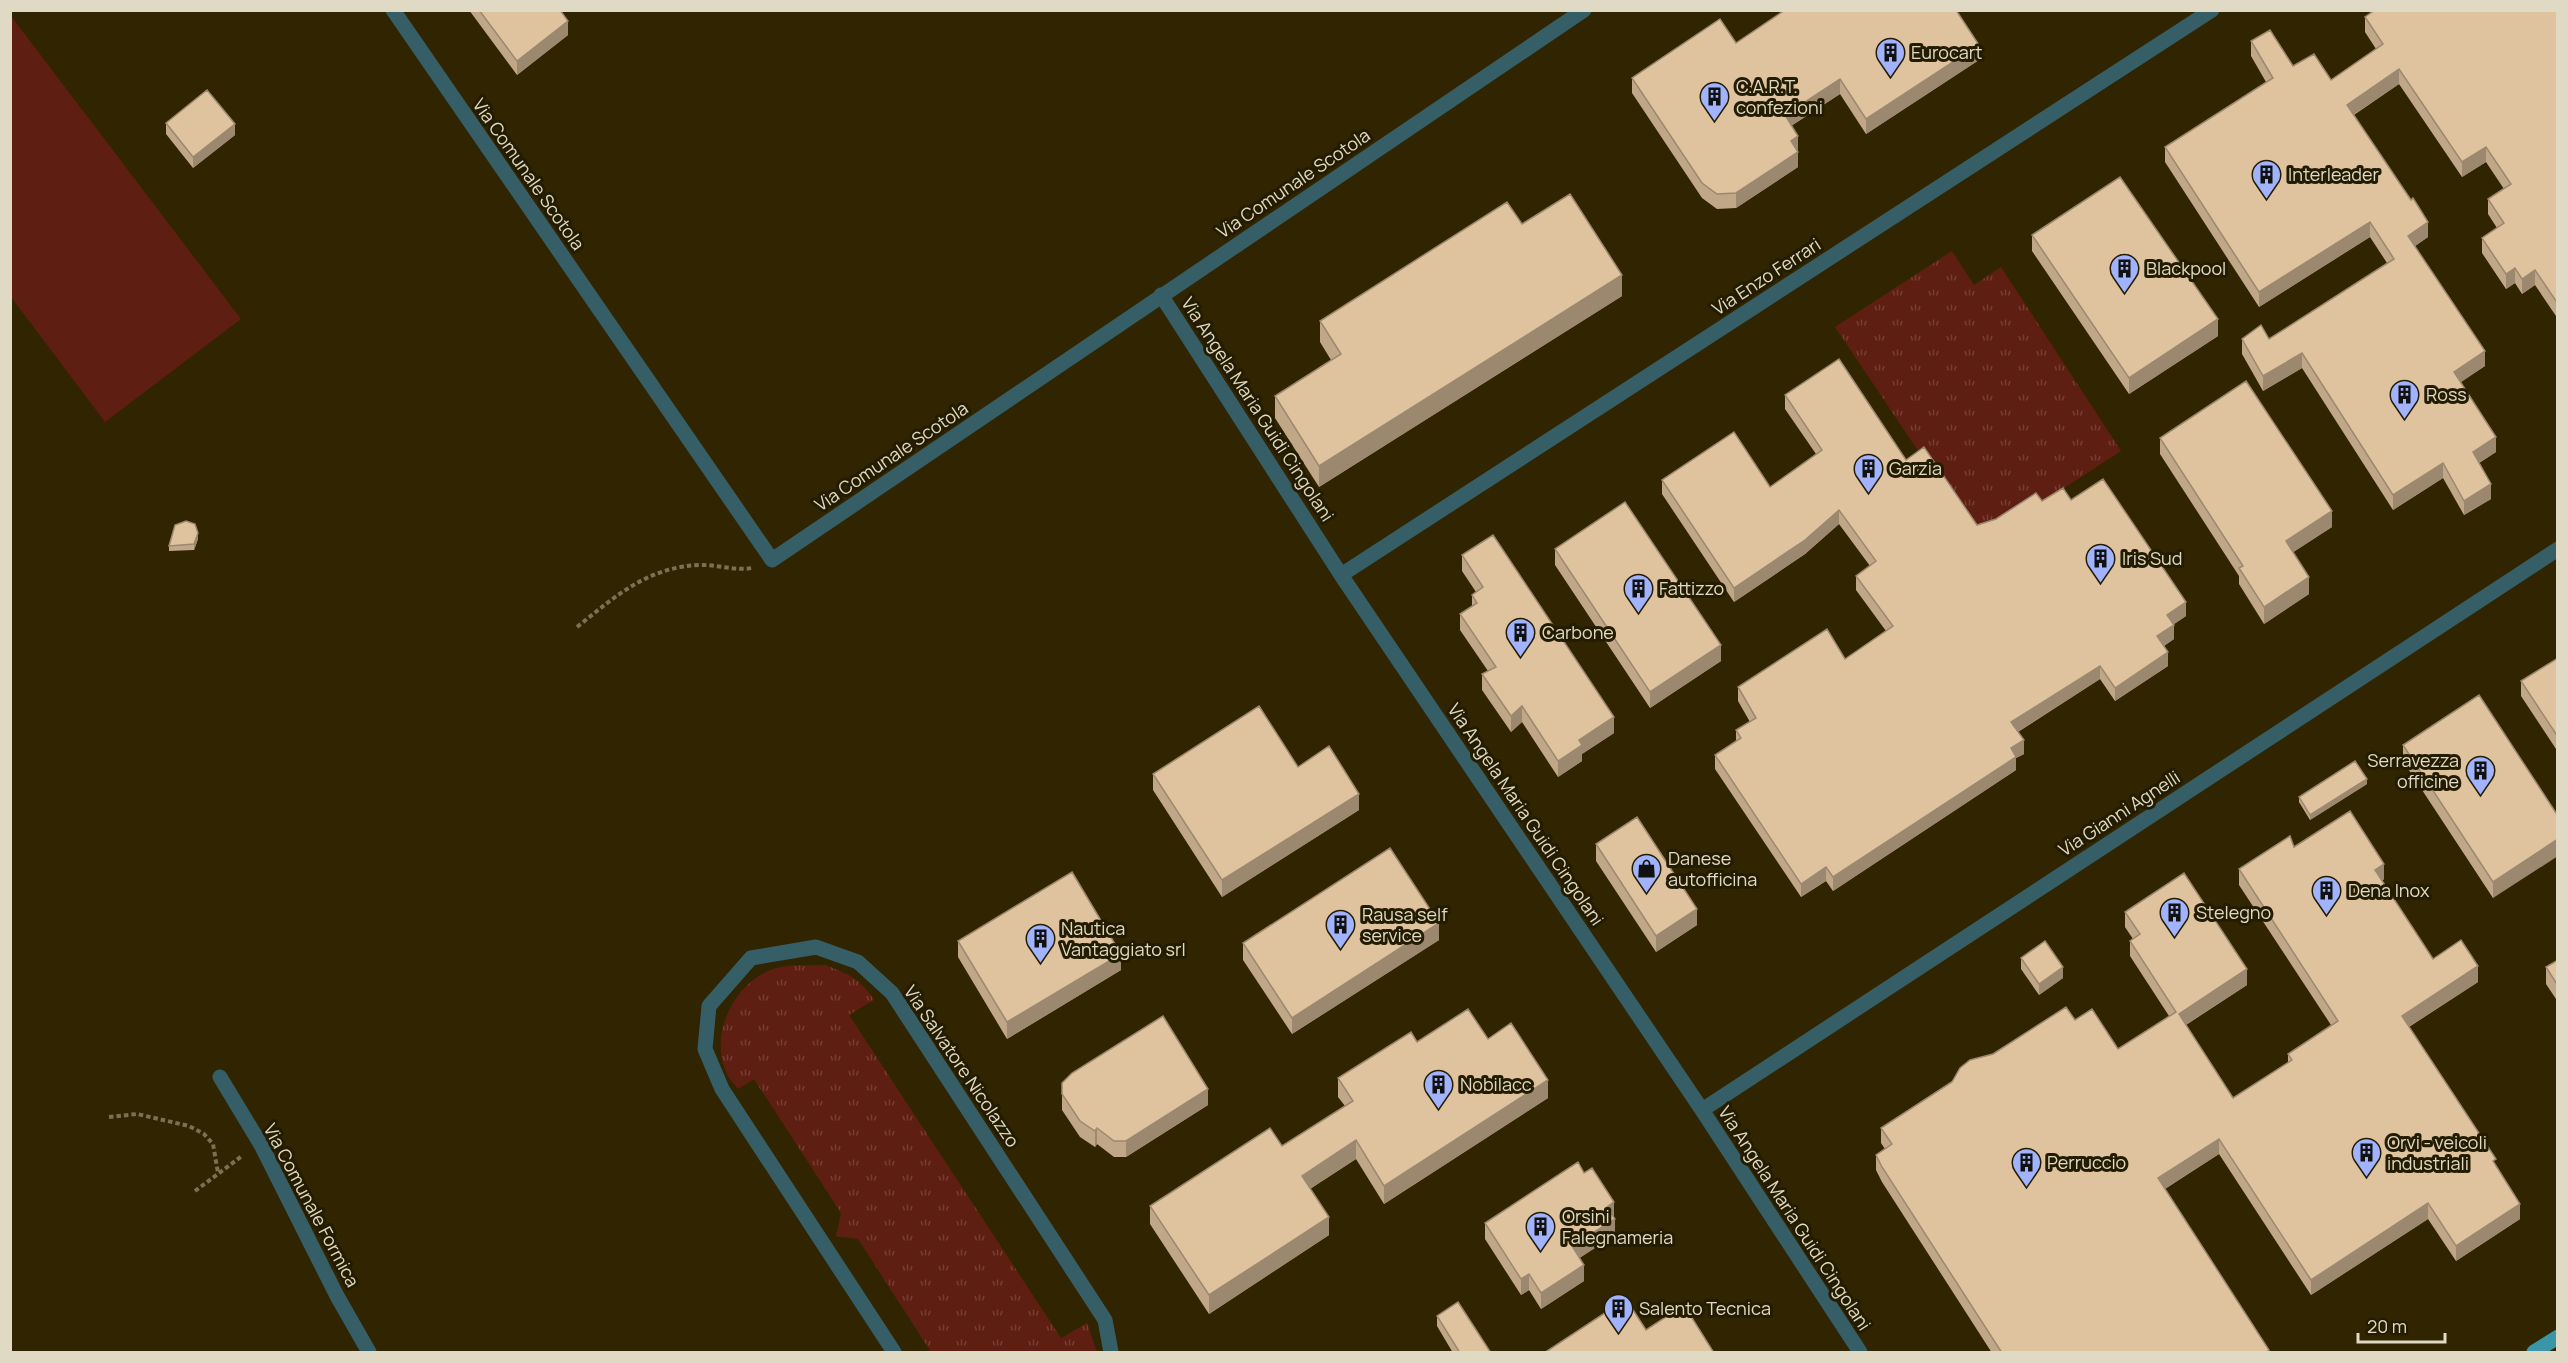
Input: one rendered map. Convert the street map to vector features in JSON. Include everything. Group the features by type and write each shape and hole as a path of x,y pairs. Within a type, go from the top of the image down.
{"main road":[{"path":"2534,1353 2558,1337"}],"street":[{"name":"Via Comunale Scotola","path":"393,10 772,560 1584,10"},
{"name":"Via Enzo Ferrari","path":"1341,575 2212,10"},
{"name":"Via Angela Maria Guidi Cingolani","path":"1161,295 1341,575 1702,1110 1860,1353"},
{"name":"Via Gianni Agnelli","path":"1702,1110 2558,549"},
{"name":"Via Salvatore Nicolazzo","path":"894,1353 722,1089 705,1048 709,1006 751,958 816,947 858,962 892,993 1105,1320 1111,1353"},
{"name":"Via Comunale Formica","path":"220,1077 261,1144 369,1353"}],"path":[{"path":"577,627 634,584 663,570 678,566 704,565 739,570 751,569 772,560"},
{"path":"109,1117 137,1114 189,1126 204,1134 213,1144 218,1173"},
{"path":"195,1191 261,1144"}],"green space":[{"path":"11,16 241,319 105,422 11,297"},
{"path":"1952,251 1974,285 2001,267 2121,451 1980,543 1835,327"},
{"path":"825,965 853,978 874,1000 849,1015 1061,1338 1087,1323 1097,1352 931,1352 858,1239 836,1236 841,1213 754,1079 738,1089 729,1078 722,1060 721,1045 722,1030 734,1002 754,980 780,967"}],"building":[{"path":"479,10 560,10 568,21 517,61"},
{"path":"1785,10 1956,10 1979,45 1866,119 1840,79 1785,115 1798,136 1791,141 1798,152 1736,193 1717,194 1702,183 1632,78 1720,19 1736,43"},
{"path":"2375,10 2558,10 2558,304 2535,270 2522,279 2515,268 2506,274 2482,238 2504,223 2488,199 2511,184 2486,147 2462,162 2399,69 2347,105 2428,222 2408,236 2485,351 2454,372 2496,437 2473,452 2491,484 2464,501 2443,463 2393,495 2302,353 2263,376 2242,339 2261,325 2269,339 2394,259 2370,222 2259,292 2165,147 2273,78 2251,41 2270,30 2293,66 2314,54 2331,80 2383,44 2365,17"},
{"path":"207,90 235,124 193,157 166,123"},
{"name":"Blackpool","path":"2120,177 2218,319 2129,378 2032,235"},
{"path":"1570,194 1622,275 1319,466 1275,396 1341,354 1320,321 1507,202 1522,224"},
{"path":"1839,359 1906,460 1924,447 1977,525 1996,519 2036,493 2042,501 2063,488 2071,500 2103,479 2186,602 2167,615 2174,625 2157,636 2168,652 2115,688 2100,666 2011,722 2024,740 2011,748 2016,757 1833,877 1826,867 1801,884 1715,755 1741,738 1736,730 1756,718 1738,687 1827,629 1845,659 1893,626 1856,576 1876,561 1839,510 1805,540 1734,588 1662,480 1734,432 1770,487 1822,450 1785,395"},
{"path":"2246,381 2332,511 2286,541 2309,577 2264,607 2239,568 2243,566 2160,438"},
{"name":"Fattizzo","path":"1625,502 1721,645 1650,692 1555,549"},
{"path":"186,521 195,524 198,533 194,544 169,546 175,525"},
{"name":"Carbone","path":"1493,535 1614,717 1579,740 1582,745 1558,761 1522,706 1511,716 1482,674 1496,667 1460,614 1477,603 1472,595 1483,587 1462,555"},
{"path":"2558,658 2558,737 2521,681"},
{"name":"Serravezza officine","path":"2479,695 2558,816 2558,839 2493,882 2403,745"},
{"path":"1259,706 1298,767 1329,746 1359,794 1222,880 1153,774"},
{"path":"2355,761 2367,779 2310,815 2299,797"},
{"path":"2350,811 2384,864 2375,870 2433,959 2461,940 2478,966 2402,1016 2496,1159 2493,1161 2520,1204 2456,1246 2428,1203 2311,1280 2219,1139 2158,1178 2269,1350 2265,1353 2002,1353 1882,1167 1876,1155 1892,1144 1881,1128 1952,1082 1960,1068 1970,1060 1993,1054 2066,1007 2075,1020 2092,1009 2118,1049 2176,1012 2130,941 2140,934 2125,912 2184,873 2247,969 2179,1014 2233,1098 2292,1060 2288,1054 2338,1021 2239,869 2290,836 2294,847"},
{"name":"Danese autofficina","path":"1637,817 1697,909 1656,936 1596,844"},
{"name":"Rausa self service","path":"1390,848 1439,923 1292,1018 1243,943"},
{"name":"Nautica Vantaggiato srl","path":"1072,872 1121,954 1007,1022 958,941"},
{"path":"2045,941 2063,967 2039,984 2021,958"},
{"path":"2558,960 2558,986 2546,967"},
{"path":"1468,1009 1488,1039 1511,1023 1548,1080 1384,1186 1356,1140 1302,1176 1329,1217 1209,1295 1150,1206 1270,1128 1282,1146 1353,1101 1338,1078 1411,1032 1417,1042"},
{"path":"1163,1016 1208,1089 1126,1141 1114,1141 1097,1128 1095,1131 1080,1121 1062,1094 1062,1083 1072,1073"},
{"name":"Orsini Falegnameria","path":"1578,1162 1584,1173 1592,1168 1614,1202 1607,1207 1615,1219 1572,1246 1584,1265 1541,1293 1529,1274 1521,1279 1485,1223"},
{"path":"1626,1299 1646,1330 1684,1305 1714,1353 1544,1353"},
{"path":"1458,1302 1491,1353 1460,1353 1437,1316"}],"place":[{"name":"Eurocart","path":"1890,78"},
{"name":"C.A.R.T. confezioni","path":"1715,122"},
{"name":"Interleader","path":"2267,200"},
{"name":"Blackpool","path":"2125,294"},
{"name":"Ross","path":"2405,420"},
{"name":"Garzia","path":"1868,494"},
{"name":"Iris Sud","path":"2101,584"},
{"name":"Fattizzo","path":"1638,614"},
{"name":"Carbone","path":"1521,658"},
{"name":"Serravezza officine","path":"2480,796"},
{"name":"Danese autofficina","path":"1647,894"},
{"name":"Dena Inox","path":"2327,916"},
{"name":"Stelegno","path":"2175,938"},
{"name":"Rausa self service","path":"1341,950"},
{"name":"Nautica Vantaggiato srl","path":"1040,964"},
{"name":"Nobilacc","path":"1439,1110"},
{"name":"Orvi - veicoli industriali","path":"2366,1178"},
{"name":"Perruccio","path":"2026,1188"},
{"name":"Orsini Falegnameria","path":"1541,1252"},
{"name":"Salento Tecnica","path":"1618,1334"}]}
